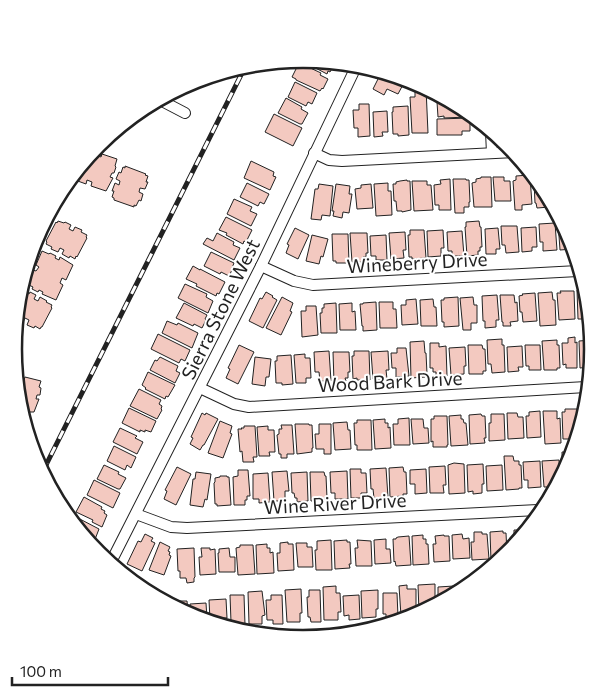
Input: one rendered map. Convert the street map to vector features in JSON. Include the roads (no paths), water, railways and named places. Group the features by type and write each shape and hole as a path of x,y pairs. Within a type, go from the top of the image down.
{"street":[{"name":"Sierra Stone West","path":"114,556 261,266 353,72"},
{"path":"166,103 185,113"},
{"path":"491,139 492,153"},
{"path":"314,152 329,160 342,161 504,152"},
{"name":"Wineberry Drive","path":"261,266 294,281 313,285 574,271"},
{"name":"Wood Bark Drive","path":"200,388 234,404 250,407 582,387"},
{"name":"Wine River Drive","path":"136,514 171,527 187,528 533,510"}],"railway":[{"path":"47,463 241,75"}]}
